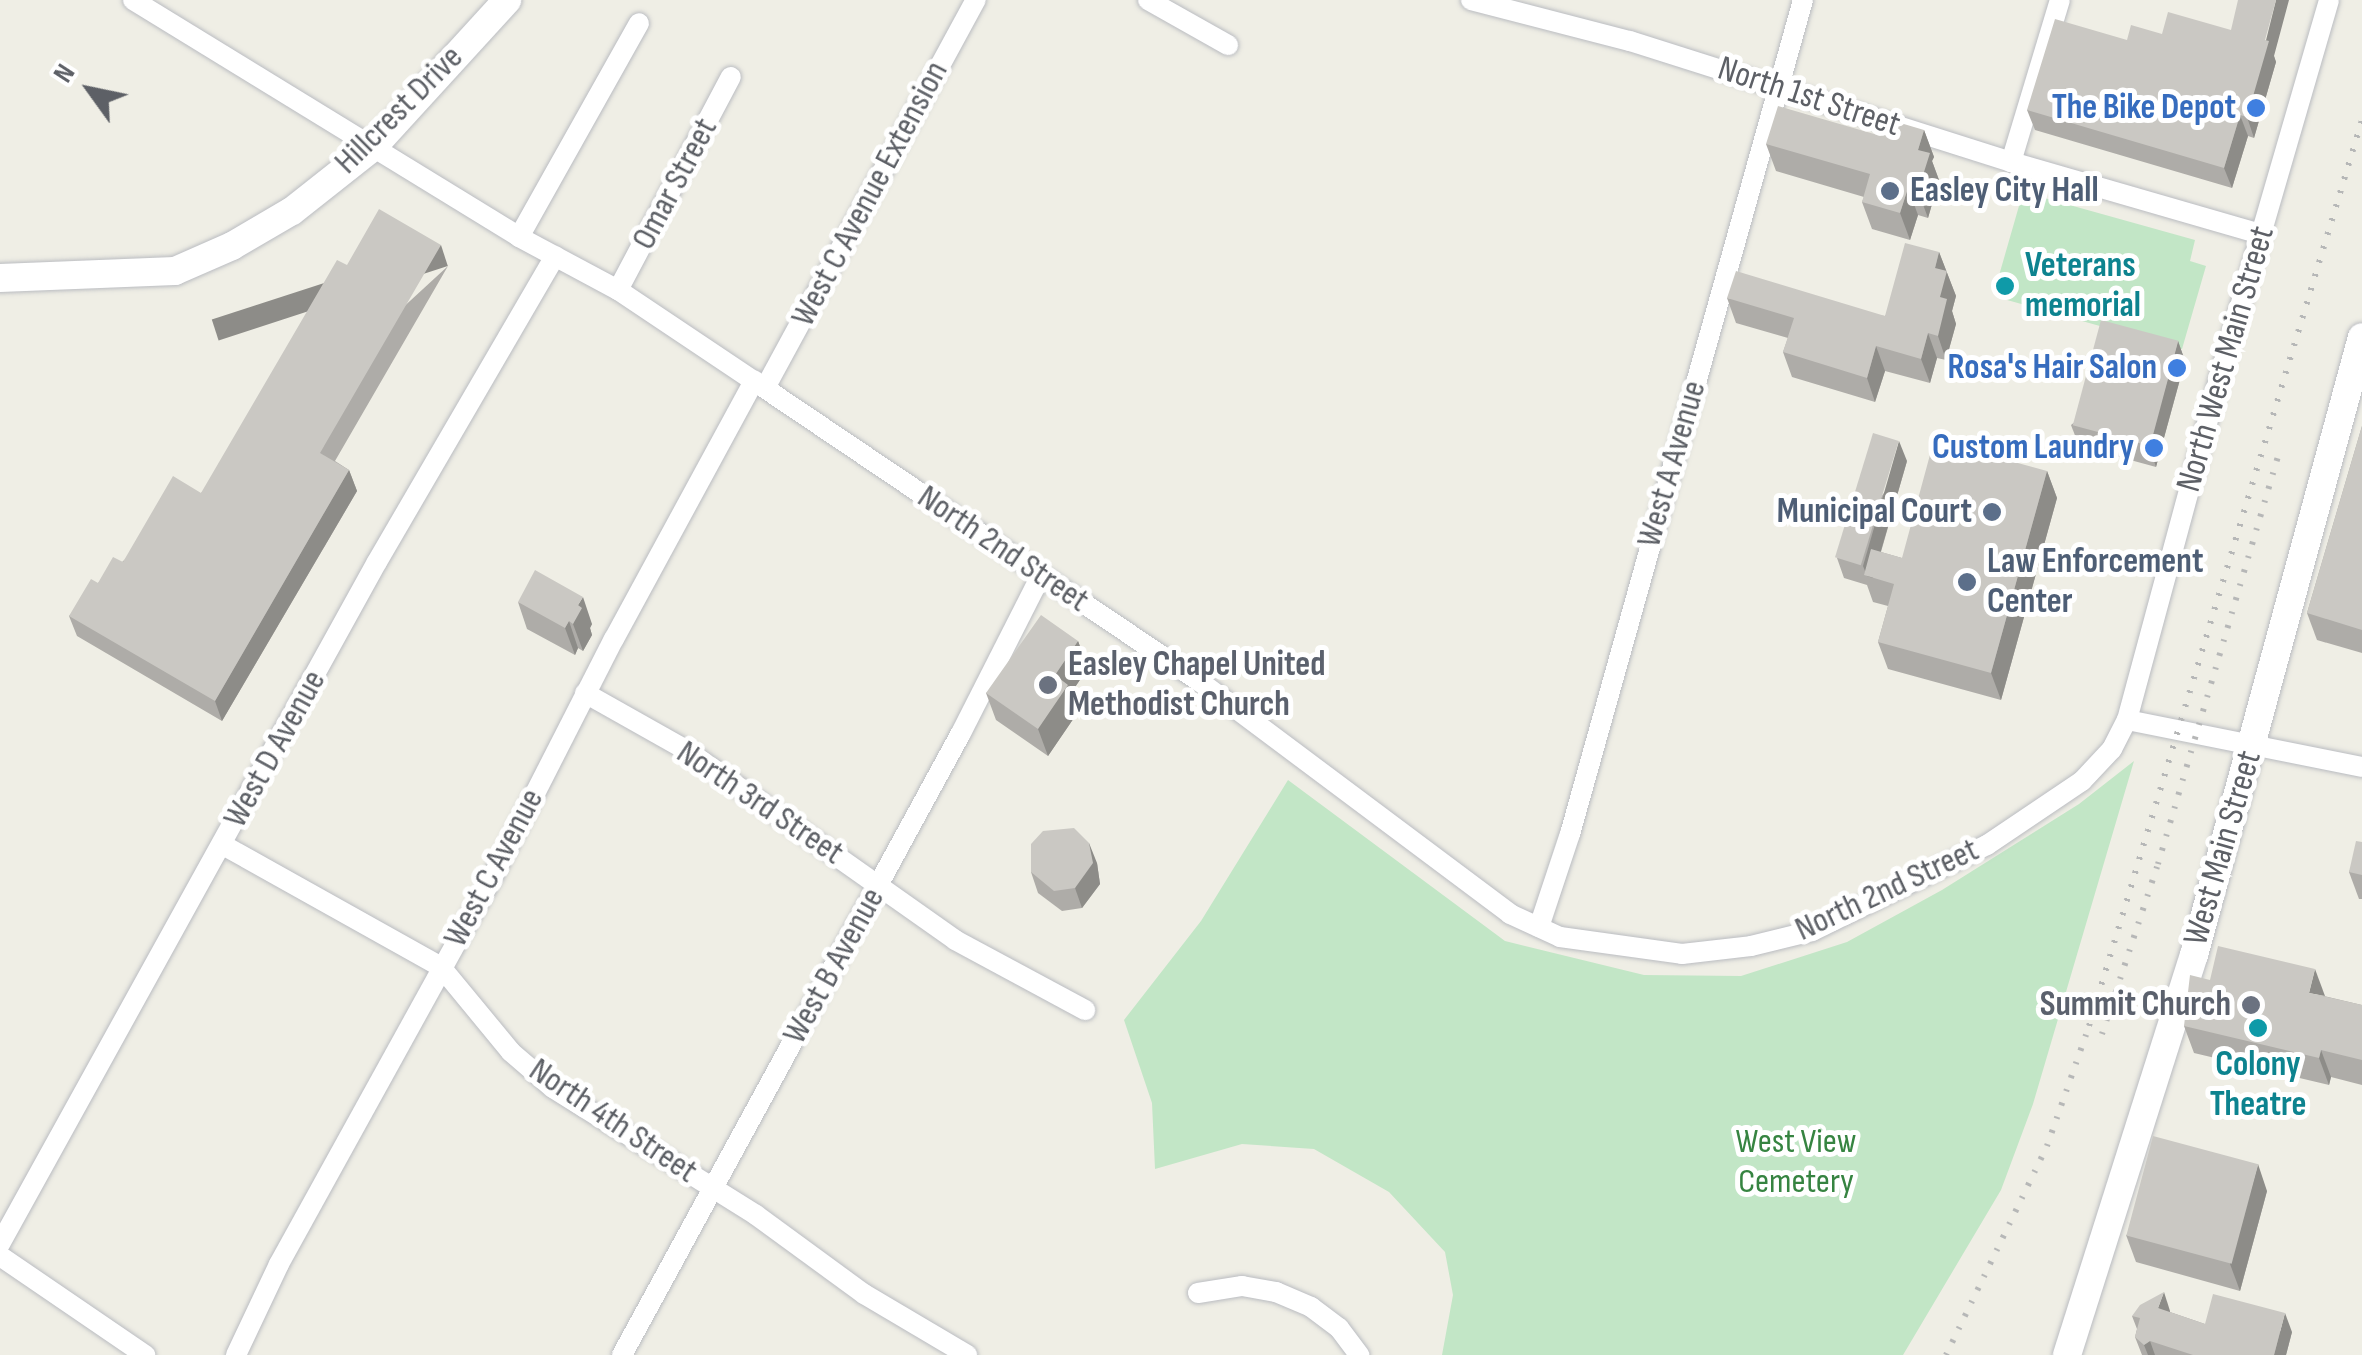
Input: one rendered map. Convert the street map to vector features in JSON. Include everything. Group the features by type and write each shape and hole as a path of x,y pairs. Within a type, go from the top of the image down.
{"main road":[{"name":"Hillcrest Drive","path":"0,278 176,271 232,246 292,211 372,147 507,0"},
{"name":"West Main Street","path":"2067,1355 2194,955 2362,337"}],"street":[{"name":"North 2nd Street","path":"133,0 519,238 618,290 1199,681 1510,914 1560,936 1682,954 1751,946 1812,931 2002,836 2082,781 2112,750 2127,720"},
{"name":"West C Avenue Extension","path":"760,384 976,0"},
{"path":"1148,0 1228,45"},
{"name":"North 1st Street","path":"1471,0 1630,41 2011,162 2261,234"},
{"name":"West A Avenue","path":"1539,927 1570,834 1803,0"},
{"path":"2011,162 2060,0"},
{"name":"North West Main Street","path":"2127,720 2329,0"},
{"path":"519,238 639,23"},
{"name":"Omar Street","path":"618,290 731,77"},
{"name":"West D Avenue","path":"0,1244 377,562 555,256"},
{"name":"West C Avenue","path":"236,1355 288,1247 586,693 760,384"},
{"name":"West B Avenue","path":"622,1355 879,883 1041,575"},
{"name":"North 3rd Street","path":"586,693 686,750 968,948 1085,1010"},
{"path":"2127,720 2362,767"},
{"name":"North 4th Street","path":"222,845 441,967 511,1052 553,1088 713,1188 864,1294 967,1355"},
{"path":"0,1256 144,1355"},
{"path":"1198,1292 1242,1286 1276,1292 1311,1306 1339,1328 1359,1355"}],"green space":[{"path":"2023,192 2195,240 2190,261 2206,266 2182,349 2007,300 2012,283 1998,279"},
{"name":"West View Cemetery","path":"2134,761 2033,1104 2001,1190 1903,1355 1442,1355 1453,1295 1445,1252 1389,1192 1314,1149 1242,1144 1155,1169 1152,1103 1124,1020 1201,921 1288,780 1505,941 1644,975 1741,976 1847,942 1942,890 2079,804"}],"building":[{"path":"2238,0 2276,0 2265,40 2269,41 2247,117 2240,115 2224,168 2027,110 2055,19 2127,40 2131,25 2162,34 2168,12 2231,30"},
{"path":"1778,106 1881,136 1887,119 1924,130 1918,150 1930,153 1918,191 1908,188 1900,213 1862,202 1870,174 1766,144"},
{"path":"379,209 441,245 320,453 349,470 215,701 69,616 91,579 98,583 113,557 123,562 173,476 201,493 337,260 347,265"},
{"path":"1905,243 1939,252 1935,268 1947,271 1940,297 1947,299 1938,336 1928,333 1921,359 1876,346 1867,378 1783,352 1794,318 1727,298 1736,271 1885,316"},
{"path":"2101,320 2178,341 2150,446 2073,425"},
{"path":"2362,426 2362,630 2307,613"},
{"path":"1873,433 1899,441 1861,565 1835,557"},
{"name":"Law Enforcement Center","path":"1934,440 2047,471 1991,673 1878,642 1894,584 1864,575 1871,549 1902,558"},
{"path":"535,570 583,597 573,624 569,621 565,628 518,602"},
{"path":"1041,615 1078,641 1055,675 1068,685 1038,729 986,693"},
{"path":"1074,828 1089,843 1093,863 1075,888 1054,891 1031,872 1031,844 1043,831"},
{"path":"2356,841 2362,842 2362,875 2349,872"},
{"name":"Colony Theatre","path":"2218,946 2315,969 2309,993 2362,1005 2362,1060 2321,1050 2319,1058 2184,1026 2190,975 2210,980"},
{"path":"2153,1136 2258,1164 2232,1264 2126,1235"},
{"path":"2164,1292 2158,1308 2205,1324 2213,1294 2285,1313 2274,1355 2193,1355 2150,1341 2144,1345 2135,1337 2140,1318 2132,1316 2140,1305"}],"railway":[{"path":"1946,1355 2047,1146 2089,1026 2362,120"},
{"path":"2102,1034 2158,864 2280,450"}],"place":[{"name":"The Bike Depot","path":"2256,108"},
{"name":"Easley City Hall","path":"1890,191"},
{"name":"Veterans memorial","path":"2005,286"},
{"name":"Rosa's Hair Salon","path":"2177,368"},
{"name":"Custom Laundry","path":"2154,448"},
{"name":"Municipal Court","path":"1992,512"},
{"name":"Law Enforcement Center","path":"1967,582"},
{"name":"Easley Chapel United Methodist Church","path":"1048,685"},
{"name":"Summit Church","path":"2251,1005"},
{"name":"Colony Theatre","path":"2258,1028"}]}
